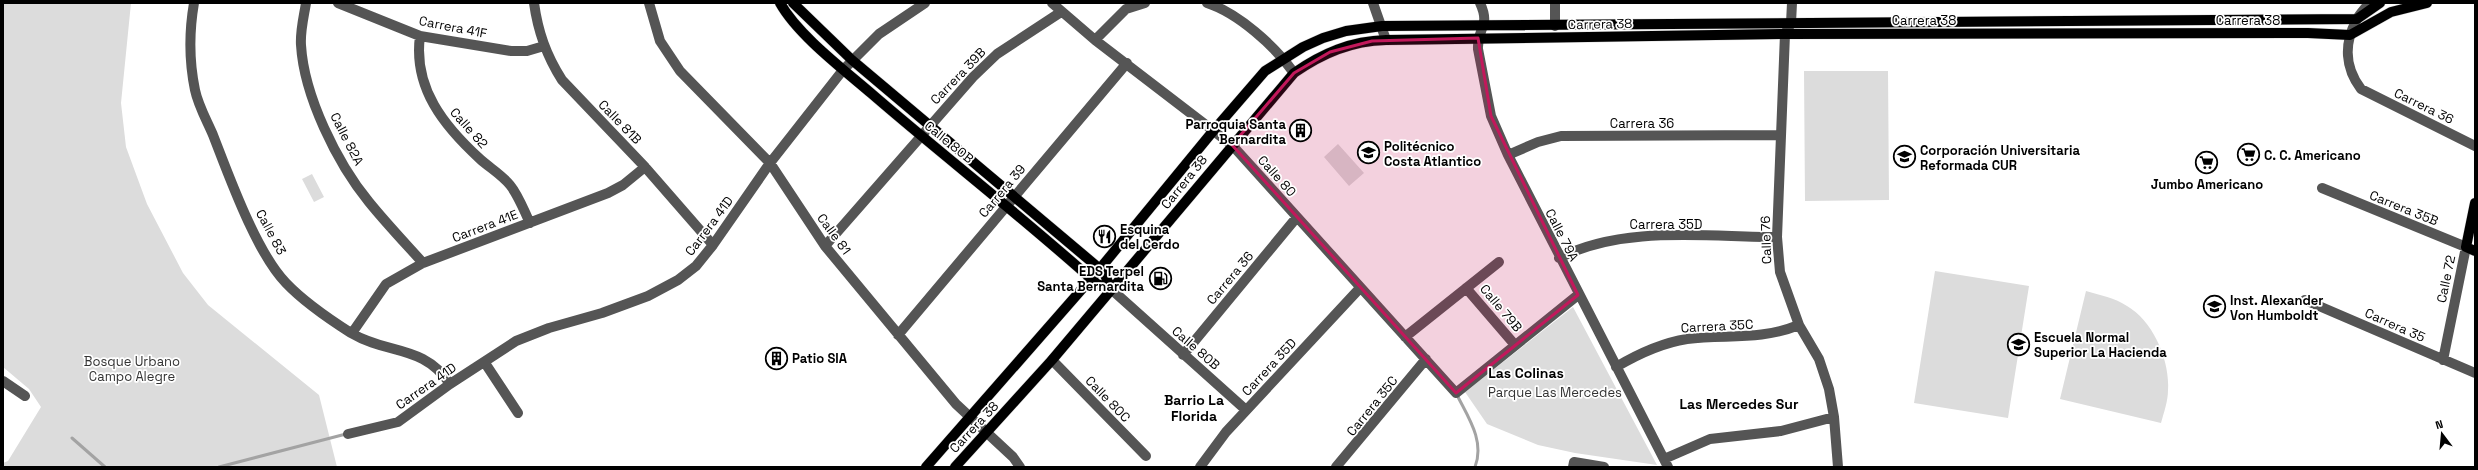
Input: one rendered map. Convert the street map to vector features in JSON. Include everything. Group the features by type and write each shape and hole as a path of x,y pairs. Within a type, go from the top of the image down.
{"main road":[{"name":"Calle 80B","path":"780,3 792,20 843,70 1097,284 1111,289"},
{"name":"Calle 80B","path":"793,3 852,60 930,124 1100,269 1105,275 1111,289"},
{"path":"2356,19 2380,3"},
{"path":"2350,35 2391,12 2427,3"},
{"name":"Carrera 38","path":"926,467 969,416 1100,269 1214,130 1266,71 1284,58 1323,38 1346,31 1382,26 1484,27 2356,19"},
{"name":"Carrera 38","path":"955,467 1052,360 1294,73 1330,52 1351,45 1386,40 1785,34 2308,33 2350,35"},
{"name":"Calle 72","path":"2470,249 2475,203"}],"street":[{"name":"Calle 83","path":"194,3 190,41 191,66 195,92 264,251 286,283 315,308 352,333 375,344 425,358 440,369 450,384"},
{"name":"Calle 82A","path":"306,3 301,44 306,75 318,110 343,164 368,201 423,263"},
{"name":"Carrera 41F","path":"338,3 420,36 511,51 527,51 544,46"},
{"name":"Calle 81B","path":"534,3 544,46 551,63 562,80 645,167 713,245"},
{"name":"Calle 81","path":"649,3 660,41 680,71 770,163 825,246 898,335 956,404 1020,467"},
{"name":"Carrera 41D","path":"348,434 398,422 450,384 485,363 516,341 549,328 602,313 648,296 678,280 696,266 713,245 770,163 843,70 879,34 925,3"},
{"name":"Calle 80","path":"1052,3 1095,40 1127,63 1232,145 1456,393 1515,345"},
{"path":"1095,40 1126,9 1145,3"},
{"path":"1207,3 1222,5 1279,51 1294,73"},
{"path":"1373,3 1386,40"},
{"path":"1478,38 1484,27 1485,18 1480,3"},
{"path":"1555,3 1555,26"},
{"name":"Calle 76","path":"1792,3 1791,23 1785,34 1776,237 1780,272 1798,325 1819,359 1829,389 1834,417 1838,467"},
{"path":"2350,35 2356,19 2369,3"},
{"name":"Carrera 39B","path":"825,246 972,77 997,54 1061,12"},
{"name":"Carrera 36","path":"2350,35 2347,58 2349,69 2361,89 2475,146"},
{"name":"Calle 82","path":"420,36 418,61 424,83 433,105 448,127 467,147 510,185 530,223"},
{"name":"Calle 79A","path":"1478,38 1479,56 1491,116 1508,155 1559,258 1666,463"},
{"name":"Carrera 39","path":"898,335 1127,63"},
{"name":"Carrera 36","path":"1508,155 1538,142 1561,136 1780,135"},
{"name":"Carrera 41E","path":"352,333 386,284 423,263 608,193 623,185 645,167"},
{"name":"Carrera 35B","path":"2322,188 2470,249"},
{"name":"Carrera 36","path":"1183,355 1297,217"},
{"name":"Carrera 35D","path":"1559,258 1584,247 1619,237 1776,237"},
{"name":"Calle 72","path":"2443,360 2470,249"},
{"path":"1405,337 1499,262"},
{"name":"Carrera 35D","path":"1200,467 1226,432 1360,288"},
{"name":"Calle 79B","path":"1466,288 1515,345"},
{"name":"Calle 80B","path":"1111,289 1246,410"},
{"path":"1515,345 1578,295"},
{"name":"Carrera 35","path":"2305,300 2475,373"},
{"name":"Carrera 35C","path":"1616,367 1644,351 1666,343 1687,339 1761,336 1798,325"},
{"name":"Carrera 35C","path":"1336,467 1356,446 1426,359"},
{"name":"Calle 80C","path":"1052,360 1146,456"},
{"path":"485,363 518,413"},
{"path":"3,381 25,396"},
{"path":"1666,463 1710,439 1781,431 1834,417"},
{"path":"1574,464 1604,467"}],"highlighted area":[{"path":"1478,38 1491,116 1578,295 1456,393 1232,145 1294,73 1330,52 1372,41"}],"green space":[{"name":"Bosque Urbano Campo Alegre","path":"3,3 131,3 121,103 126,147 147,204 183,273 208,305 319,395 337,467 3,467 3,463 8,461 41,407 29,389 3,367"},
{"path":"1804,71 1888,71 1889,200 1805,201"},
{"path":"1338,144 1364,173 1349,186 1324,157"},
{"path":"312,174 324,197 314,202 302,179"},
{"path":"1935,271 2029,286 2008,418 1914,403"},
{"path":"2086,291 2112,299 2127,306 2145,321 2152,331 2163,354 2168,378 2166,406 2161,423 2060,399"},
{"name":"Parque Las Mercedes","path":"1573,307 1657,465 1575,453 1538,445 1487,424 1465,392"}],"waterway":[{"path":"1457,395 1477,439 1478,457 1475,467"},
{"path":"219,467 346,434"},
{"path":"72,438 105,467"}],"place":[{"name":"Parroquia Santa Bernardita","path":"1301,131"},
{"name":"Politécnico Costa Atlantico","path":"1368,153"},
{"name":"C. C. Americano","path":"2248,155"},
{"name":"Corporación Universitaria Reformada CUR","path":"1905,157"},
{"name":"Jumbo Americano","path":"2207,162"},
{"name":"Esquina del Cerdo","path":"1105,236"},
{"name":"EDS Terpel Santa Bernardita","path":"1160,278"},
{"name":"Inst. Alexander Von Humboldt","path":"2215,307"},
{"name":"Escuela Normal Superior La Hacienda","path":"2018,344"},
{"name":"Patio SIA","path":"777,358"}],"district":[{"name":"Las Colinas","path":"1526,373"},
{"name":"Las Mercedes Sur","path":"1739,404"},
{"name":"Barrio La Florida","path":"1194,408"}]}
